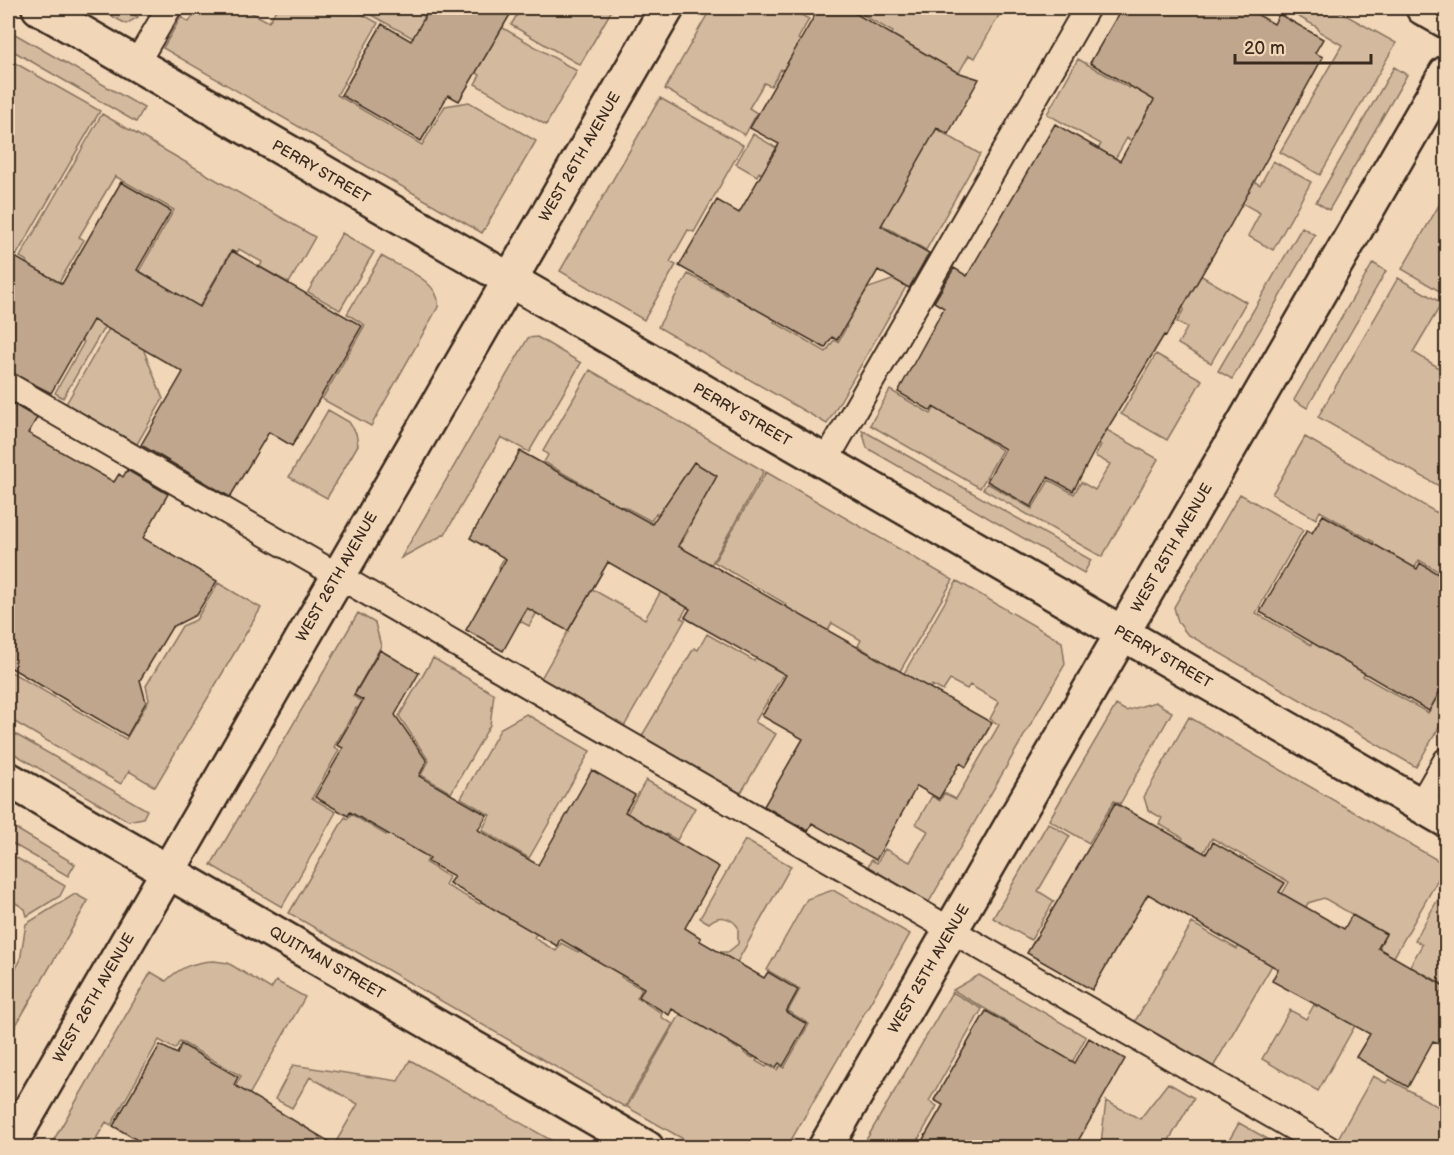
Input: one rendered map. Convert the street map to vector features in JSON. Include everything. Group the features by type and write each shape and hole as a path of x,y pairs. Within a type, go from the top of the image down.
{"street":[{"name":"PERRY STREET","path":"39,8 1433,813"},
{"name":"WEST 26TH AVENUE","path":"8,1148 667,8"},
{"path":"1423,8 1446,21"},
{"name":"WEST 25TH AVENUE","path":"825,1148 1446,73"},
{"name":"QUITMAN STREET","path":"8,779 647,1148"}],"lane":[{"path":"136,64 169,8"},
{"path":"825,462 1087,8"},
{"path":"8,385 1328,1148"},
{"path":"1433,813 1446,760"}],"shaded area":[{"path":"97,8 121,8 138,17 126,24"},
{"path":"198,8 243,8 269,22 277,8 351,8 378,23 337,95 422,145 445,106 469,102 536,141 482,233 163,48 181,17 189,22"},
{"path":"359,8 426,8 422,15 440,26 429,47"},
{"path":"521,8 613,8 580,65 511,25"},
{"path":"711,8 805,8 801,15 809,19 798,39 826,55 809,85 781,69 771,86 764,83 749,108 757,113 745,135 665,89"},
{"path":"867,8 1003,8 975,58 969,55 948,92 881,54 893,32 863,15"},
{"path":"1283,8 1333,8 1396,43 1320,175 1280,152 1342,45 1320,32 1317,27"},
{"path":"496,24 577,71 546,125 475,84 480,75 434,49"},
{"path":"8,30 144,108 136,122 8,48"},
{"path":"8,59 100,111 16,256 8,251"},
{"path":"1078,59 1129,88 1143,65 1173,82 1157,126 1260,185 1273,161 1311,182 1273,250 1248,236 1260,213 1127,138 1104,178 1087,168 1101,144 1047,114"},
{"path":"1394,67 1407,75 1329,210 1316,202"},
{"path":"660,98 743,145 694,232 688,230 670,262 676,265 644,320 560,271"},
{"path":"102,114 315,237 289,283 260,267 262,262 239,249 237,253 231,251 196,312 174,299 144,351 163,399 137,444 66,404 113,322 146,275 139,271 174,210 115,176 79,237 84,240 54,291 20,273 27,261 20,257"},
{"path":"912,115 980,154 926,250 872,219 800,196 759,172 757,176 736,164 753,134 778,149"},
{"path":"1442,200 1446,203 1446,295 1402,269"},
{"path":"1302,227 1315,235 1232,379 1218,371"},
{"path":"766,228 812,255 774,322 826,352 834,340 838,342 847,326 843,324 863,290 895,279 907,285 827,424 658,327 688,274 727,295"},
{"path":"342,233 374,252 340,310 308,292"},
{"path":"381,256 426,282 437,298 438,307 371,426 322,399 365,325 347,314"},
{"path":"1373,263 1386,271 1307,408 1294,400"},
{"path":"1200,275 1246,302 1211,363 1178,344 1187,328 1177,322 1184,309 1181,307"},
{"path":"1398,278 1442,303 1413,352 1446,372 1446,490 1318,417"},
{"path":"37,315 109,319 63,398 55,393 84,342"},
{"path":"537,337 581,363 529,452 501,437 445,534 401,558 528,338"},
{"path":"1156,354 1202,380 1167,440 1121,414"},
{"path":"590,370 764,471 681,618 685,620 622,730 539,682 592,589 645,619 684,551 679,547 688,531 656,513 651,521 623,506 619,513 575,548 529,626 520,621 532,601 502,583 499,567 507,553 561,540 591,489 544,462 548,455 543,451"},
{"path":"954,374 1017,376 982,437 1002,450 980,488 870,425 890,390 931,414"},
{"path":"1017,379 1158,459 1102,557 983,489 987,483 1032,509 1049,480 1074,494 1081,482 1095,490 1110,464 1095,456 1101,445 1009,392"},
{"path":"328,410 349,422 356,433 358,445 327,498 289,477"},
{"path":"862,430 1091,560 1084,573 867,448"},
{"path":"1305,437 1446,518 1446,576 1419,560 1406,583 1338,603 1374,542 1320,511 1316,519 1272,494"},
{"path":"766,472 953,580 835,783 863,692 881,660 858,646 861,640 832,623 827,632 813,624 755,722 776,734 739,796 640,739 694,648 698,650 707,634 754,661 786,604 714,562"},
{"path":"1240,494 1303,530 1256,613 1311,645 1314,639 1369,665 1363,676 1428,713 1446,682 1446,715 1416,767 1187,634 1178,622 1174,607"},
{"path":"957,581 1062,642 1065,664 929,902 868,867 871,860 877,863 885,849 910,862 928,831 916,824 932,796 940,801 944,793 956,799 999,725 990,719 999,702 970,685 967,689 950,680 943,691 932,685 928,693 899,682"},
{"path":"218,583 261,608 155,787 129,771 121,784 8,718 8,670 126,739 149,700 146,686 182,626 196,620"},
{"path":"358,613 375,623 381,646 353,696 364,703 360,710 356,708 334,747 339,750 312,798 336,812 282,907 211,865"},
{"path":"433,658 494,694 490,725 451,793 421,775 429,761 399,716"},
{"path":"1155,702 1172,712 1120,804 1114,801 1089,843 1049,820 1116,705 1126,711"},
{"path":"526,714 590,751 529,858 482,830 490,815 461,798 501,728"},
{"path":"1189,717 1446,865 1318,1091 1262,1059 1290,1010 1306,1019 1314,1005 1318,1007 1326,994 1351,1001 1386,934 1324,898 1308,903 1212,1069 1134,1023 1192,923 1237,949 1244,938 1254,943 1289,882 1212,838 1178,896 1158,884 1183,838 1159,824 1162,818 1148,810 1144,797"},
{"path":"8,730 147,810 143,818 128,821 8,750"},
{"path":"420,777 429,856 426,863 449,877 445,885 480,904 511,850 539,929 534,938 556,951 561,943 578,952 608,900 625,969 621,977 642,989 637,998 662,1013 661,1017 673,1024 625,1107 289,913 345,817 348,819 351,814 386,835"},
{"path":"646,780 695,808 677,840 666,834 639,880 615,835"},
{"path":"1048,823 1070,836 1038,891 1054,901 1031,940 993,918"},
{"path":"8,824 75,864 68,876 8,841"},
{"path":"745,840 791,866 736,964 728,1043 738,1049 740,1046 746,1049 744,1053 753,1058 756,1055 759,1057 756,1061 766,1067 768,1065 777,1070 780,1066 784,1068 809,1024 788,1011 800,989 767,970 807,899 833,890 910,934 787,1147 697,1147 627,1107 716,952 728,952 738,944 738,927 732,921 717,918 709,923 700,918"},
{"path":"8,853 65,886 60,896 27,916 25,909 8,898"},
{"path":"1446,885 1446,986 1425,974 1421,981 1406,973 1422,945 1415,940"},
{"path":"75,894 88,901 8,1039 8,983 20,961 26,924"},
{"path":"214,961 228,963 271,989 276,981 305,997 249,1095 235,1087 241,1076 180,1041 175,1049 159,1040 111,1125 106,1122 91,1147 49,1148 151,972 166,981 188,966"},
{"path":"979,975 1086,1037 1059,1086 1001,1080 1028,1034 953,990"},
{"path":"952,992 982,1009 929,1101 937,1106 914,1147 862,1147"},
{"path":"410,1060 563,1147 333,1147 358,1104 310,1077 292,1108 275,1099 293,1065 398,1081"},
{"path":"1373,1076 1386,1083 1389,1079 1442,1109 1446,1101 1446,1147 1346,1148 1336,1142"},
{"path":"1168,1083 1194,1098 1165,1147 1111,1147 1101,1143 1106,1101 1140,1119"},
{"path":"1239,1123 1282,1147 1225,1147"}],"building":[{"path":"430,8 514,8 459,101 448,95 421,141 341,95 382,24 411,41"},
{"path":"819,8 846,8 957,72 979,79 948,134 937,128 881,226 929,253 909,288 878,270 837,340 832,337 825,348 679,266 717,200 739,213 779,144 750,128"},
{"path":"1122,8 1246,8 1274,24 1279,14 1323,39 1315,53 1323,57 1230,226 1166,336 1164,335 1097,446 1073,491 1048,477 1031,507 987,481 1005,449 933,407 931,411 898,392 944,308 934,302 954,268 967,276 1055,124 1120,161 1154,100 1090,63"},
{"path":"121,182 171,211 137,270 200,307 232,251 362,326 292,446 269,432 230,497 141,445 183,372 93,320 51,393 8,371 8,253 62,284"},
{"path":"8,401 37,418 28,433 114,482 119,474 123,477 127,470 168,494 143,538 217,581 196,615 172,627 140,680 146,702 127,736 8,666"},
{"path":"520,451 652,524 694,462 717,476 678,546 992,723 966,767 960,763 939,799 917,786 876,860 812,823 808,831 764,806 803,739 762,716 786,675 689,620 685,617 690,609 608,562 568,631 527,608 503,651 466,630 506,559 470,538"},
{"path":"1323,515 1417,569 1420,563 1446,579 1446,680 1429,711 1260,612 1307,530 1312,533"},
{"path":"380,650 419,673 395,715 427,761 419,776 487,815 478,830 538,865 592,770 635,795 625,812 719,867 685,928 701,938 700,941 764,978 768,972 798,990 786,1012 807,1024 783,1066 779,1063 776,1067 767,1064 672,1009 669,1015 639,997 644,988 560,939 557,946 449,883 454,876 428,862 430,858 350,812 348,816 315,797 343,748 337,745 363,700 354,695"},
{"path":"1115,803 1206,854 1213,842 1285,883 1279,892 1344,929 1352,915 1386,934 1378,948 1446,987 1446,1048 1433,1041 1408,1087 1356,1057 1370,1034 1272,981 1278,969 1148,894 1092,990 1027,953"},
{"path":"986,1011 1075,1063 1089,1038 1125,1059 1074,1148 918,1148 943,1105 934,1100"},
{"path":"181,1044 238,1077 234,1085 340,1148 151,1148 113,1126 160,1045 177,1054"}]}
